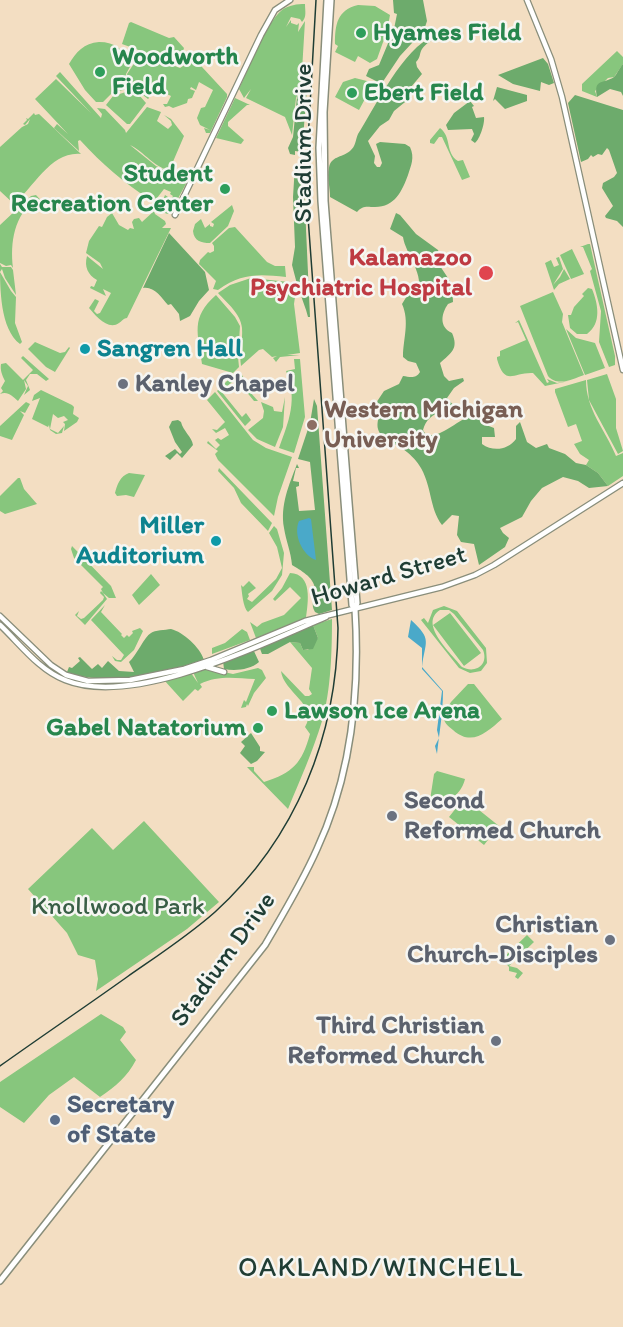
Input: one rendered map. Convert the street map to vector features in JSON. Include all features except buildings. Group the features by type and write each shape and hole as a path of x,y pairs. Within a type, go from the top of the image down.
{"main road":[{"name":"Stadium Drive","path":"0,1281 259,953 292,899 322,838 336,798 348,748 357,678 355,609 351,604 321,201 319,148 329,0"}],"street":[{"path":"175,215 259,37 275,10 291,0"},
{"path":"527,0 551,59 562,97 623,370"},
{"name":"Howard Street","path":"0,616 51,665 66,675 88,681 114,681 150,676 212,660 305,621 442,586 482,572 623,483"},
{"path":"0,625 45,669 76,684 97,686 141,683 175,677 221,661 334,614"},
{"path":"202,668 210,667 224,672 221,661"}],"green space":[{"path":"393,0 423,0 427,21 424,30 400,56 376,92 372,90 376,81 366,76 369,69 379,65 394,29 397,14 394,13"},
{"path":"305,4 304,20 302,22 300,19 291,17 286,27 291,20 291,23 297,25 299,23 298,32 305,21 301,87 296,98 292,135 285,117 246,98 251,89 244,98 239,89 252,59 276,16 287,7"},
{"name":"Hyames Field","path":"375,6 390,15 377,59 370,63 358,56 355,62 335,52 338,46 335,44 335,37 339,19 351,7"},
{"path":"131,22 169,38 174,37 184,48 181,57 172,53 166,60 122,44"},
{"path":"434,36 436,37 422,49 416,62 422,74 411,87 410,98 394,111 389,120 380,126 368,141 377,167 380,167 382,163 376,144 380,142 405,144 410,147 412,161 406,181 393,201 382,206 363,207 357,212 330,197 328,175 330,164 334,159 352,149 358,134 401,65 412,52"},
{"name":"Woodworth Field","path":"99,42 110,43 119,48 131,65 126,74 128,89 113,92 103,102 96,102 85,90 69,64 81,49"},
{"path":"617,51 623,57 623,64 614,77 608,78 595,91 597,97 582,91 582,84"},
{"path":"141,53 180,68 186,56 191,60 186,55 190,54 227,94 210,133 206,133 204,128 210,130 200,125 197,118 213,90 199,82 196,90 191,87 190,89 195,91 187,103 173,108 165,107 163,104 167,104 171,96 150,86 146,94 148,99 131,89 127,74"},
{"path":"543,58 548,64 554,83 549,85 541,82 540,91 513,84 498,75"},
{"path":"623,64 623,96 621,92 610,89 597,97 598,84 614,77"},
{"path":"60,72 101,118 102,114 97,108 105,109 126,133 147,107 161,112 157,121 168,129 172,125 171,121 164,115 171,119 184,136 172,164 172,169 175,170 157,165 130,145 156,166 172,173 173,177 182,181 187,176 185,174 188,175 189,178 174,206 166,203 168,199 164,198 165,202 163,200 165,195 171,199 173,196 171,192 164,189 157,198 163,207 169,210 173,208 170,214 162,211 114,173 80,140 78,141 79,151 54,128 57,124 68,134 35,99 56,79 91,113 56,76"},
{"name":"Ebert Field","path":"355,78 373,84 359,110 335,97 343,82"},
{"path":"303,87 307,87 302,152 295,151 295,155 290,154 288,148 293,137 297,97"},
{"path":"497,87 527,95 527,101 505,109 495,99 493,101"},
{"path":"126,92 139,95 146,103 130,124 127,124 106,105 113,96"},
{"path":"575,95 623,110 623,227 617,221 605,216 613,206 602,188 603,183 617,173 609,150 607,148 602,155 598,154 593,157 591,155 581,162 568,103"},
{"path":"235,98 250,105 247,105 228,122 228,126 244,140 241,144 216,138"},
{"path":"470,101 474,106 472,107 476,118 484,117 482,131 475,143 471,140 474,134 472,129 448,130 446,125 454,113"},
{"path":"34,113 39,114 81,154 61,158 52,164 14,204 0,191 0,147 28,124 30,119 25,125 23,124 26,118 28,119"},
{"path":"440,128 446,136 451,154 458,161 463,160 470,177 462,180 442,137 439,137 434,144 430,143"},
{"path":"303,163 310,317 308,317 292,265 295,247 293,197 295,165"},
{"path":"36,195 48,208 36,198 23,213 13,239 13,268 11,265 6,266 0,263 0,225 31,196"},
{"path":"232,205 234,211 228,226 210,243 196,239 193,231 195,224 201,219 205,228 210,224 213,227 214,224 211,222"},
{"path":"154,211 165,221 166,224 162,228 171,228 127,318 115,325 106,324 89,308 95,299 99,301 94,311 97,314 100,313 111,293 103,289 106,296 90,288 94,287 97,280 88,270 87,256 103,269 100,263 86,253 89,241 112,213 119,225 128,230 134,229 132,222 134,219 139,218 142,222"},
{"path":"396,213 416,234 438,250 441,257 440,266 452,284 453,302 446,308 443,324 452,333 455,343 450,353 440,363 444,376 449,381 463,378 464,381 454,388 447,398 455,407 465,407 468,410 460,416 454,412 443,411 433,416 424,426 423,430 426,435 440,433 466,418 479,415 481,423 494,428 495,437 482,437 482,444 486,447 500,449 509,446 516,439 516,426 520,422 527,442 536,448 547,444 549,448 565,454 576,463 586,465 598,473 608,486 589,488 578,481 563,477 542,488 522,517 500,528 509,538 505,547 479,565 474,544 461,542 457,535 459,516 452,515 442,525 418,463 405,451 385,439 378,429 379,412 376,403 384,391 399,384 403,376 415,377 420,372 416,363 403,357 406,324 402,304 410,291 416,292 419,280 403,237 390,229"},
{"path":"235,227 267,262 275,266 285,266 286,277 250,276 235,280 218,290 213,289 216,281 199,264 200,260 208,252 214,251 212,243 229,228"},
{"path":"169,233 205,272 209,290 190,316 180,321 179,314 171,304 168,305 154,290 143,288"},
{"path":"590,244 615,356 615,365 609,367 599,342 601,311 590,271 592,269 583,247 580,247"},
{"path":"572,249 584,274 571,279 560,255"},
{"path":"559,257 563,269 553,285 564,269 570,279 559,284 554,290 545,263 551,260 554,267 559,265 556,258"},
{"path":"0,264 2,267 11,267 13,270 16,295 2,269 0,272"},
{"path":"0,272 16,297 15,323 22,342 20,344 8,329 2,307"},
{"path":"251,278 289,282 295,297 300,353 287,355 300,355 280,357 276,362 273,358 277,356 272,357 263,349 241,366 241,323 233,309 218,293 230,285"},
{"path":"588,288 592,289 596,301 597,319 592,330 587,334 577,334 570,328 568,315 571,315 574,307 584,296 582,294"},
{"path":"553,292 563,314 562,322 584,375 560,382 548,376 520,306"},
{"path":"216,295 240,326 239,367 233,373 202,364 198,335 199,319 202,311"},
{"path":"519,320 547,383 549,382 547,379 557,383 569,381 545,386 533,373 510,376 503,373 497,359 500,351 526,340 518,322 515,323"},
{"path":"566,329 576,338 595,343 605,368 585,375"},
{"path":"35,342 60,353 70,348 55,372 46,367 28,349"},
{"path":"23,356 49,379 46,381 37,374 30,374 26,380 30,390 24,395 28,386 24,380 26,389 18,401 8,394 0,394 5,381 1,364 6,363 23,380 33,370 21,358"},
{"path":"294,359 300,359 305,417 294,453 279,448 289,419 292,401 290,381 286,371 295,369"},
{"path":"607,374 616,399 616,428 623,451 618,454 589,400 587,380"},
{"path":"233,375 242,375 250,392 258,401 254,401 236,379 221,391 242,417 246,413 251,420 245,426 217,391"},
{"path":"586,380 589,401 597,419 616,456 623,453 623,476 608,486 598,473 586,465 589,460 580,454 574,444 582,441 576,424 568,427 555,392 555,389"},
{"path":"41,390 72,405 73,414 79,418 77,422 64,431 65,424 63,422 68,420 64,416 58,418 53,414 50,429 58,433 64,426 62,433 56,434 50,430 49,425 48,427 32,419 40,398 32,401 34,395"},
{"path":"215,392 253,440 266,448 292,457 274,516 218,460 215,454 218,451 207,443 208,441 216,449 220,445 215,440 218,438 221,440 229,435 225,428 216,433 212,429 217,430 225,422 207,400"},
{"path":"285,397 283,427 275,447 257,439 248,430 263,418 264,411 261,402 273,407 274,411 282,412"},
{"path":"314,399 317,406 332,610 319,614 315,612 313,606 315,589 312,581 292,565 283,520 286,495 297,464 299,468 296,468 293,481 299,482 299,486 296,487 299,511 315,510 310,462 298,459 310,423"},
{"path":"26,402 30,404 25,413 20,411 24,415 12,440 0,436 0,426"},
{"path":"178,420 193,445 182,458 177,453 170,460 165,456 175,449 180,454 182,452 169,427 172,421"},
{"path":"219,468 272,523 268,531 241,503 234,488 218,471"},
{"path":"129,473 145,475 134,497 117,496 115,493 119,481"},
{"path":"18,478 37,504 5,514 0,511 0,496"},
{"path":"274,526 284,553 282,575 272,591 248,612 244,604 241,585 243,587 249,581 256,588 248,594 247,599 252,602 276,579 282,568 277,547 269,533"},
{"path":"72,546 111,586 116,598 109,598 103,593 101,589 103,587 74,558"},
{"path":"290,573 302,578 306,583 308,597 306,618 256,638 250,622 257,627 284,615 301,598 290,587 275,601 273,599"},
{"path":"151,574 160,585 139,605 132,595"},
{"path":"101,591 107,599 85,625 75,615 79,611 77,616 84,618 103,600"},
{"path":"105,605 101,612 124,638 127,635 129,637 132,631 140,628 143,631 134,650 121,662 115,661 112,656 121,660 124,655 91,620"},
{"path":"444,606 457,611 486,648 487,663 481,671 470,673 459,668 421,620 424,618 428,623 433,610","holes":["440,610 449,610 483,650 484,660 480,667 476,669 462,667 444,647 434,630 434,616"]},
{"path":"450,613 481,653 464,666 433,625"},
{"path":"332,619 330,670 325,709 315,743 288,809 247,767 254,767 254,771 264,782 289,771 300,760 310,734 305,727 308,719 307,712 283,679 281,671 305,696 312,694 309,689 312,668 290,642 300,643 303,650 308,650 318,638 313,625"},
{"path":"313,625 318,638 313,649 303,650 300,643 290,642 268,654 262,654 259,646"},
{"path":"171,629 181,633 190,641 199,650 204,660 154,673 117,678 82,676 67,672 69,667 72,668 80,661 78,658 80,657 92,669 98,664 102,668 108,661 119,671 134,672 129,662 148,635 155,631"},
{"path":"242,629 247,632 250,640 212,654 212,648 225,643"},
{"path":"253,649 259,662 255,665 242,669 224,669 223,661"},
{"path":"205,668 233,674 258,668 262,670 266,678 254,693 248,706 247,704 246,707 241,708 244,700 246,702 255,679 213,679 200,684 202,687 198,691 195,689 183,701 164,680 191,673 198,683 193,672"},
{"path":"468,684 474,684 502,719 485,733 473,737 460,735 453,730 446,724 443,715 451,702"},
{"path":"251,733 260,751 265,752 251,764 240,753 245,746 241,742"},
{"path":"437,771 465,779 457,794 442,802 430,800 434,774"},
{"path":"464,798 499,826 484,845 449,817"},
{"name":"Knollwood Park","path":"144,821 219,902 187,929 96,991 98,979 95,960 78,955 67,933 28,889 92,828 113,850"},
{"path":"527,935 534,942 509,966 523,973 518,979 515,977 517,973 509,971 509,967 502,959"},
{"path":"101,1014 123,1027 126,1032 120,1040 136,1060 121,1081 100,1097 74,1077 49,1095 24,1123 0,1107 0,1082"}],"water":[{"path":"311,519 316,560 303,549 297,532 299,521"},
{"path":"411,620 422,632 426,641 422,667 422,648 408,637"},
{"path":"422,667 443,691 439,738 437,730 442,691"},
{"path":"439,738 438,747 437,754 435,746"}],"railway":[{"path":"0,1066 172,946 215,912 244,883 268,852 289,818 320,746 330,708 336,668 338,628 308,217 308,141 316,0"}],"place":[{"name":"Hyames Field","path":"361,33"},
{"name":"Woodworth Field","path":"100,72"},
{"name":"Ebert Field","path":"352,93"},
{"name":"Student Recreation Center","path":"225,189"},
{"name":"Kalamazoo Psychiatric Hospital","path":"486,273"},
{"name":"Sangren Hall","path":"85,349"},
{"name":"Kanley Chapel","path":"123,384"},
{"name":"Western Michigan University","path":"312,425"},
{"name":"Miller Auditorium","path":"216,541"},
{"name":"Lawson Ice Arena","path":"272,711"},
{"name":"Gabel Natatorium","path":"258,728"},
{"name":"Second Reformed Church","path":"392,816"},
{"name":"Christian Church-Disciples","path":"610,940"},
{"name":"Third Christian Reformed Church","path":"496,1041"},
{"name":"Secretary of State","path":"55,1120"}],"district":[{"name":"OAKLAND/WINCHELL","path":"381,1269"}]}
